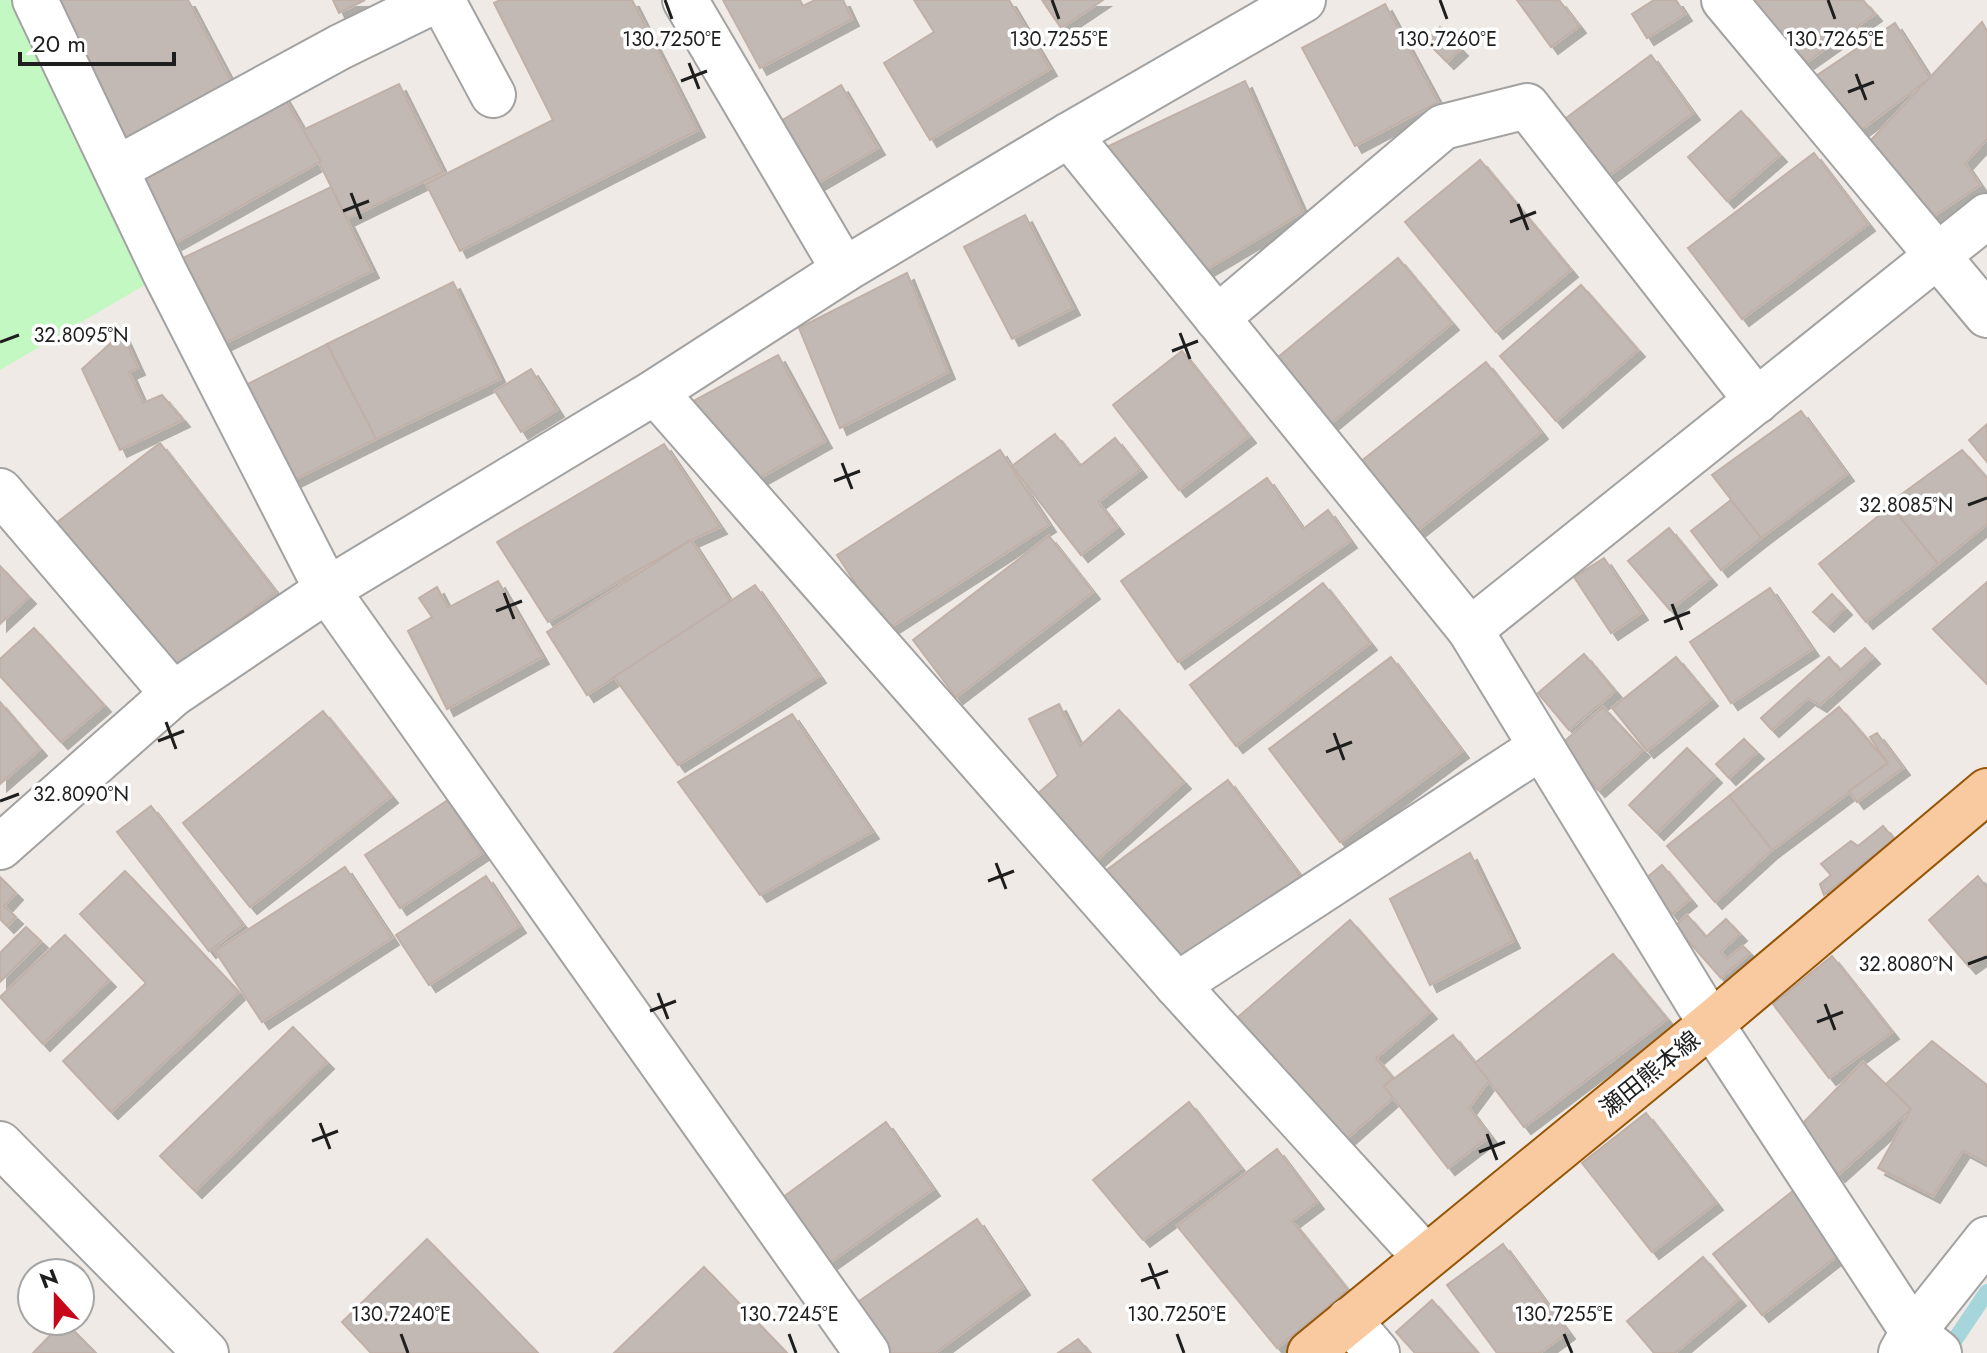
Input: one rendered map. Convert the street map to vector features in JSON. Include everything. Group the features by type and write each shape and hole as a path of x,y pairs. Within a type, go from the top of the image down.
{"main road":[{"name":"瀬田熊本線","path":"1310,1353 1711,1024 1987,791"}],"street":[{"path":"35,0 165,273 327,590 867,1353"},
{"path":"116,169 340,47 436,0"},
{"path":"442,0 493,95"},
{"path":"685,0 844,270"},
{"path":"0,847 173,694 327,590 655,392 844,270 1303,0"},
{"path":"1724,0 1987,315"},
{"path":"1217,318 1443,127 1527,106 1757,401"},
{"path":"1069,135 1470,630 1711,1024 1918,1346 1987,1239"},
{"path":"1470,630 1987,216"},
{"path":"655,392 1177,985 1425,1257"},
{"path":"0,491 173,694"},
{"path":"1177,985 1541,747"},
{"path":"0,1144 205,1353"},
{"path":"1349,1320 1377,1353"}],"green space":[{"path":"0,0 35,0 165,273 0,370"}],"building":[{"path":"52,0 188,0 235,89 128,144"},
{"path":"333,0 365,0 339,13"},
{"path":"500,0 632,0 698,130 460,251 426,184 553,120 494,3"},
{"path":"723,0 800,0 803,6 815,0 843,0 852,19 760,68"},
{"path":"914,0 1009,0 1050,69 930,140 884,63 934,32"},
{"path":"1042,0 1103,0 1061,28"},
{"path":"1517,0 1559,0 1579,26 1551,47"},
{"path":"1654,0 1676,0 1685,14 1647,38 1632,14"},
{"path":"1758,0 1863,0 1875,14 1807,62 1753,4"},
{"path":"1385,4 1438,102 1355,146 1302,48"},
{"path":"1982,22 1987,31 1987,139 1965,163 1980,185 1931,218 1870,141"},
{"path":"1895,23 1930,78 1861,130 1813,78"},
{"path":"1440,27 1461,49 1447,62 1426,41"},
{"path":"1651,55 1693,113 1600,182 1558,124"},
{"path":"1245,81 1303,212 1197,275 1107,147"},
{"path":"399,84 443,172 347,219 303,130"},
{"path":"841,85 878,148 809,188 774,125"},
{"path":"280,90 321,161 175,243 135,172"},
{"path":"1741,111 1780,155 1727,201 1688,157"},
{"path":"1814,153 1868,224 1742,319 1688,248"},
{"path":"1480,160 1571,270 1496,332 1405,222"},
{"path":"331,187 372,271 223,344 181,259"},
{"path":"1025,215 1073,308 1012,339 964,247"},
{"path":"1398,258 1452,323 1325,428 1271,363"},
{"path":"907,273 948,372 840,428 799,328"},
{"path":"453,282 500,379 376,439 327,344"},
{"path":"1581,285 1638,350 1556,421 1500,356"},
{"path":"122,333 138,368 129,372 143,403 162,395 183,420 120,450 82,369"},
{"path":"327,344 376,439 288,483 240,388"},
{"path":"1182,351 1249,436 1179,490 1113,405"},
{"path":"778,355 825,441 738,490 690,403"},
{"path":"1486,362 1541,432 1414,533 1359,463"},
{"path":"531,369 557,410 521,432 495,391"},
{"path":"1801,411 1847,474 1761,538 1712,475"},
{"path":"1987,424 1987,462 1969,440"},
{"path":"1055,434 1080,466 1115,438 1140,470 1098,502 1117,527 1081,555 1012,466"},
{"path":"160,443 276,592 167,676 51,527"},
{"path":"664,444 720,527 691,540 548,622 497,542"},
{"path":"1000,450 1049,525 886,630 837,555"},
{"path":"1962,450 1987,478 1987,524 1938,564 1891,506 1884,507"},
{"path":"1267,478 1303,529 1328,510 1350,541 1178,662 1121,581"},
{"path":"1731,500 1761,538 1721,570 1691,531"},
{"path":"1891,506 1938,564 1866,622 1819,564"},
{"path":"1669,528 1710,578 1670,610 1628,561"},
{"path":"1049,536 1093,592 956,697 913,640"},
{"path":"691,540 731,602 587,695 547,632"},
{"path":"1604,558 1641,613 1611,633 1574,577"},
{"path":"0,566 29,597 0,624"},
{"path":"498,581 542,657 447,709 408,631 432,617 419,598 437,587 448,608"},
{"path":"1987,582 1987,684 1933,629"},
{"path":"1323,583 1370,643 1236,746 1190,685"},
{"path":"755,585 819,676 678,765 614,677"},
{"path":"1770,588 1812,649 1731,703 1690,642"},
{"path":"1832,594 1845,608 1827,625 1813,612"},
{"path":"34,628 104,705 61,742 0,676 0,659"},
{"path":"1865,648 1873,657 1820,705 1808,698 1772,730 1761,718 1829,657 1840,670"},
{"path":"1584,654 1615,691 1569,730 1538,693"},
{"path":"1391,657 1462,751 1340,842 1269,749"},
{"path":"1676,657 1711,699 1647,751 1612,708"},
{"path":"0,702 40,749 0,784"},
{"path":"1059,704 1080,746 1119,710 1184,782 1090,866 1030,800 1058,776 1029,719"},
{"path":"1603,707 1643,750 1598,790 1558,747"},
{"path":"1839,707 1888,763 1772,850 1729,796"},
{"path":"323,711 391,796 250,907 183,823"},
{"path":"792,714 872,832 760,895 678,782"},
{"path":"1877,733 1903,768 1857,802 1849,791 1888,763 1870,737"},
{"path":"1744,739 1757,752 1729,778 1716,764"},
{"path":"1687,748 1715,776 1657,833 1629,805"},
{"path":"1228,780 1304,881 1179,973 1104,872"},
{"path":"1729,796 1772,850 1715,902 1667,846"},
{"path":"448,800 482,853 400,908 365,855"},
{"path":"151,806 243,925 209,951 117,832"},
{"path":"1883,826 1894,839 1824,895 1820,884 1831,875 1821,864 1851,841 1858,846"},
{"path":"1470,853 1513,941 1430,985 1390,899"},
{"path":"1662,865 1690,899 1672,914 1644,880"},
{"path":"345,867 392,938 262,1022 215,951"},
{"path":"125,871 239,992 111,1112 63,1061 146,983 80,914"},
{"path":"486,876 519,926 429,985 396,935"},
{"path":"1978,876 1987,888 1987,954 1969,967 1929,920"},
{"path":"0,877 16,893 4,906 16,917 7,926 0,919"},
{"path":"1687,915 1706,937 1726,919 1740,934 1720,952 1727,959 1743,946 1750,953 1721,978 1675,926"},
{"path":"1350,920 1430,1012 1376,1058 1393,1078 1384,1086 1394,1097 1337,1147 1230,1024"},
{"path":"26,927 41,941 0,982 0,953"},
{"path":"65,935 109,980 43,1044 0,997"},
{"path":"1613,954 1667,1019 1524,1127 1475,1063"},
{"path":"1832,956 1892,1032 1829,1078 1773,1004"},
{"path":"293,1027 327,1062 195,1191 160,1156"},
{"path":"1453,1035 1489,1081 1469,1108 1490,1136 1448,1168 1384,1086"},
{"path":"1932,1041 1987,1085 1987,1163 1963,1150 1933,1196 1878,1168 1911,1109 1886,1084"},
{"path":"1863,1062 1911,1109 1838,1175 1797,1129"},
{"path":"1189,1102 1241,1168 1143,1240 1093,1180"},
{"path":"1646,1113 1716,1203 1652,1252 1582,1163"},
{"path":"886,1122 933,1189 818,1271 775,1203"},
{"path":"1277,1149 1317,1202 1292,1221 1348,1290 1277,1348 1177,1226"},
{"path":"1793,1191 1842,1252 1762,1315 1713,1254"},
{"path":"977,1219 1023,1288 935,1353 888,1353 855,1304"},
{"path":"427,1239 538,1353 371,1353 342,1322"},
{"path":"1503,1244 1568,1332 1540,1353 1497,1353 1447,1285"},
{"path":"1703,1257 1739,1299 1675,1353 1654,1353 1627,1321"},
{"path":"704,1267 787,1353 614,1353"},
{"path":"1432,1300 1478,1353 1415,1353 1396,1332"},
{"path":"48,1337 80,1337 96,1353 33,1353"},
{"path":"1078,1339 1090,1353 1058,1353"}],"waterway":[{"path":"1946,1353 1987,1292"}]}
